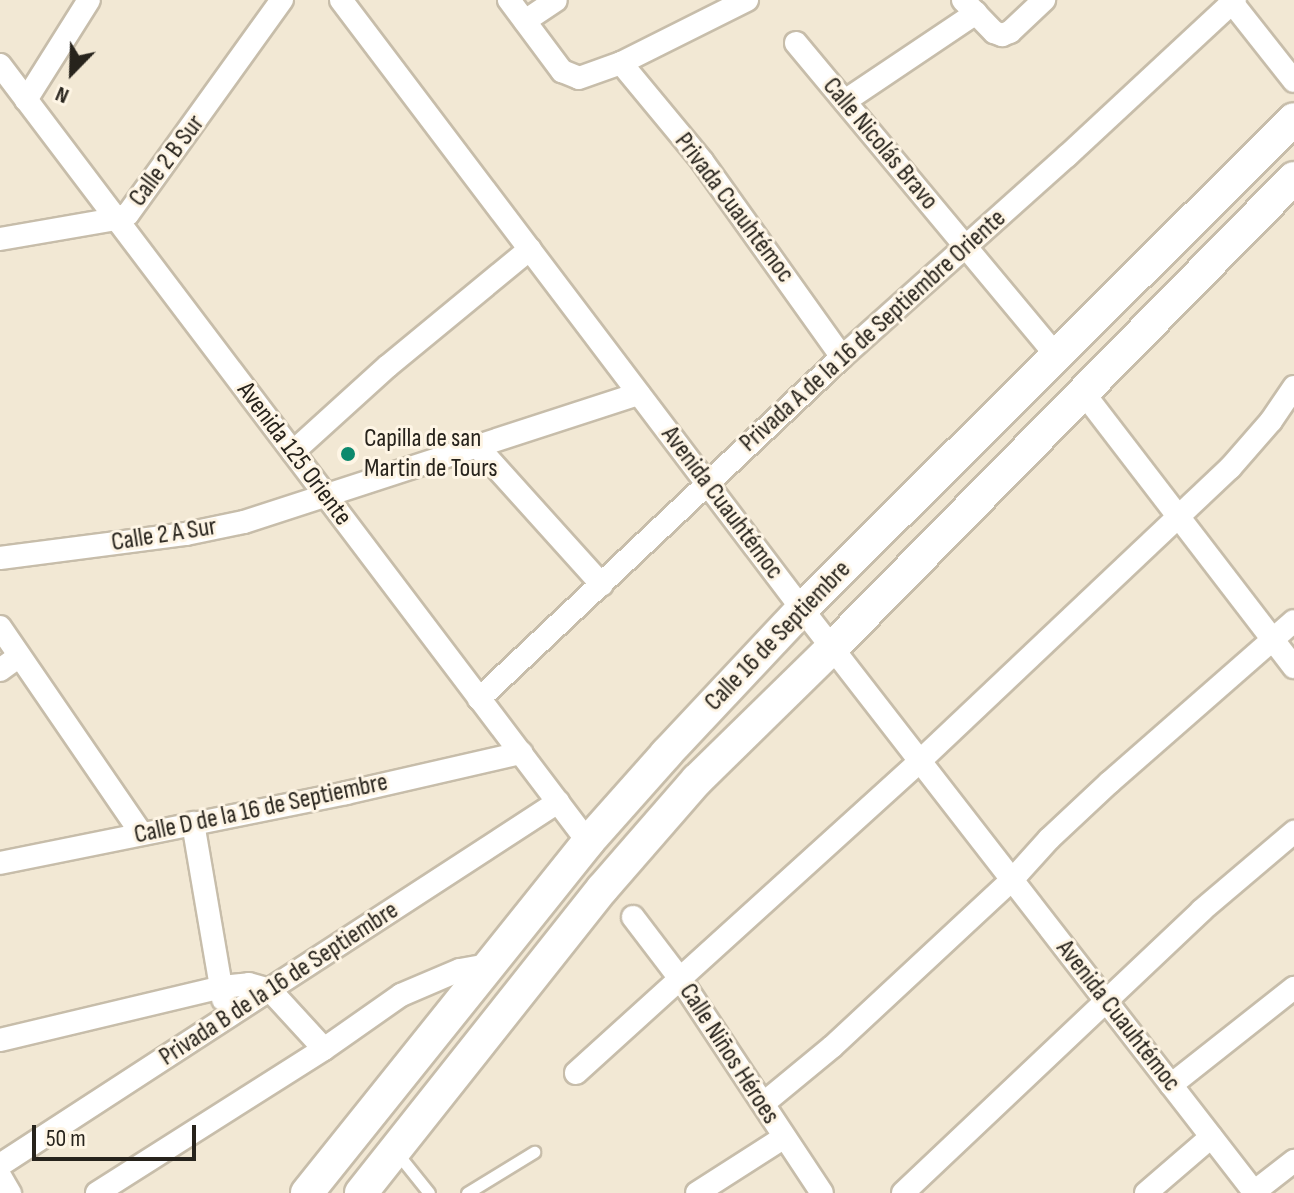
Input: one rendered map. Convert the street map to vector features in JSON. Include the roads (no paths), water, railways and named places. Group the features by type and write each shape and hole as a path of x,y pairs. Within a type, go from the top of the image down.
{"main road":[{"name":"Calle 16 de Septiembre","path":"307,1193 588,842 802,609 1294,119"},
{"name":"Calle 16 de Septiembre","path":"361,1193 603,888 697,780 832,648 1294,178"}],"street":[{"path":"26,100 89,0"},
{"name":"Calle 2 B Sur","path":"0,239 116,219 128,214 282,0"},
{"name":"Avenida Cuauhtémoc","path":"341,0 802,609 1255,1193"},
{"path":"509,0 562,71 579,78 621,63 747,0"},
{"path":"525,21 556,0"},
{"path":"845,101 969,6 994,32 1002,35 1010,32 1044,0"},
{"path":"1232,1 1294,81"},
{"name":"Privada A de la 16 de Septiembre Oriente","path":"479,699 842,357 1232,1"},
{"name":"Calle Nicolás Bravo","path":"796,43 1056,355"},
{"name":"Privada Cuauhtémoc","path":"621,63 702,161 842,357"},
{"name":"Avenida 125 Oriente","path":"0,65 588,842"},
{"path":"293,452 388,366 530,249"},
{"path":"576,1073 920,761 1179,517 1230,468 1271,421 1294,387"},
{"path":"1082,391 1294,667"},
{"name":"Calle 2 A Sur","path":"0,558 186,534 244,522 324,493 639,394"},
{"path":"476,445 602,585"},
{"path":"764,1103 832,1047 1012,880 1089,801 1294,621"},
{"path":"0,627 9,664 141,833"},
{"name":"Calle D de la 16 de Septiembre","path":"0,863 521,753"},
{"name":"Privada B de la 16 de Septiembre","path":"0,1165 558,802"},
{"path":"193,823 226,1018"},
{"path":"903,1193 1202,910 1294,832"},
{"name":"Calle Niños Héroes","path":"633,917 681,980 822,1193"},
{"path":"97,1193 324,1049 401,995 460,970 488,965"},
{"path":"0,1040 222,987 249,984 270,990 324,1049"},
{"path":"1171,1085 1294,988"},
{"path":"1146,1193 1211,1137"},
{"path":"697,1193 783,1138"},
{"path":"1255,1193 1294,1161"},
{"path":"0,1176 10,1193"}],"lane":[{"path":"394,1149 429,1193"},
{"path":"467,1193 534,1152"}],"place":[{"name":"Capilla de san Martin de Tours","path":"348,454"}]}
